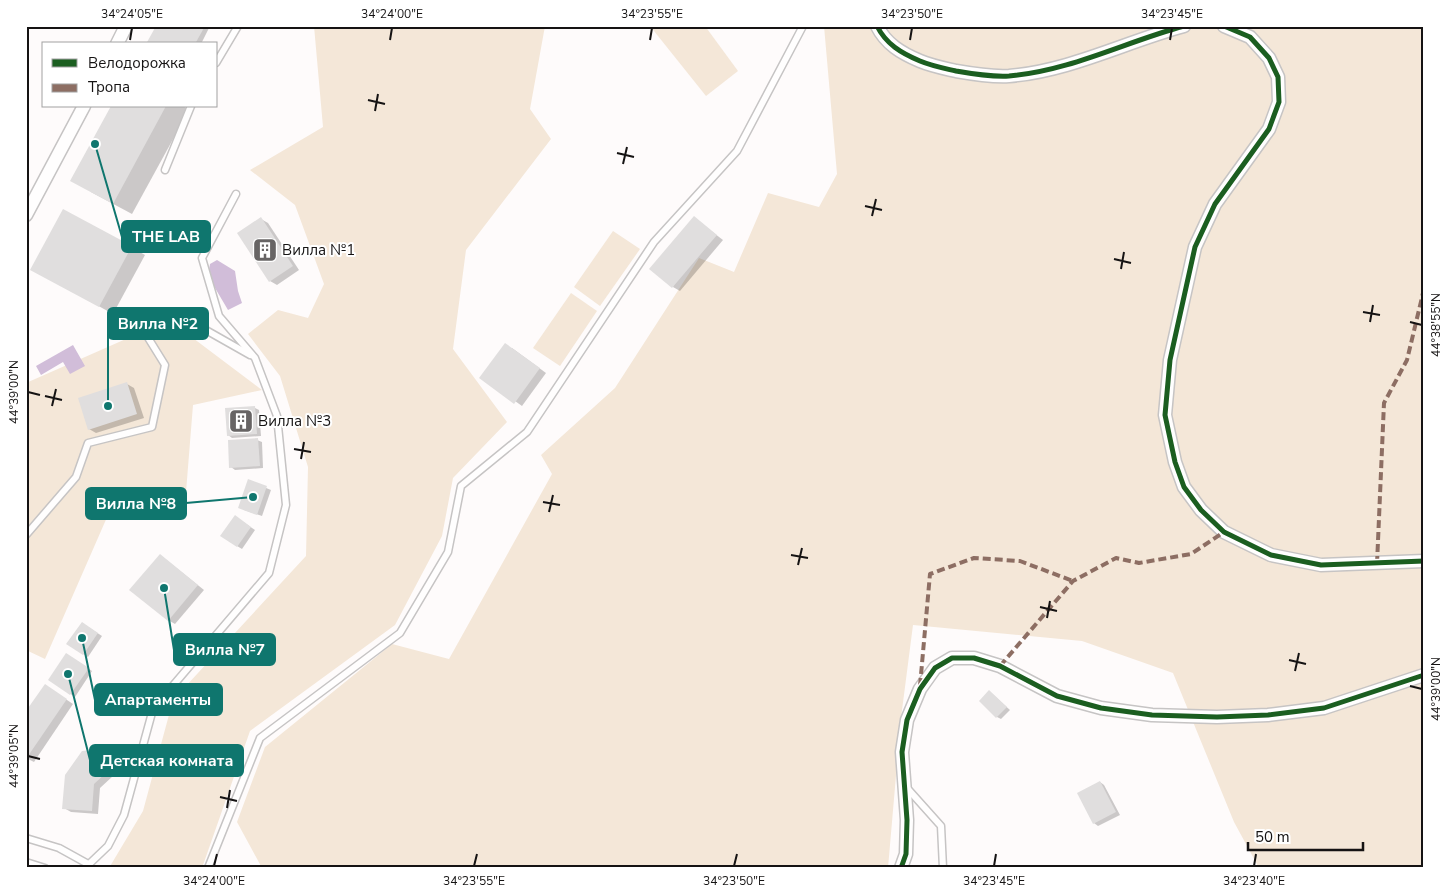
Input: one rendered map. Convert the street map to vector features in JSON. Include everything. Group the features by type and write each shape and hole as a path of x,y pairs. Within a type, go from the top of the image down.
{"street":[{"path":"118,42 126,26"},
{"path":"876,26 883,38 907,55 932,66 975,74 1008,76 1060,67 1151,35 1184,26"},
{"path":"1224,26 1250,37 1269,58 1278,77 1279,102 1269,129 1215,204 1195,247 1170,360 1165,415 1175,462 1184,487 1201,510 1224,532 1271,555 1321,565 1424,561"},
{"path":"26,214 83,108"},
{"path":"901,868 906,854 907,820 902,752 907,720 920,689 935,668 952,658 974,658 1000,666 1057,696 1101,708 1152,715 1217,717 1268,715 1324,708 1424,675"}],"lane":[{"path":"218,60 238,26"},
{"path":"208,868 260,738 400,633 448,552 461,486 527,432 654,242 737,151 802,26"},
{"path":"165,170 190,108"},
{"path":"26,838 59,848 87,866 108,846 124,815 153,709 269,573 286,505 278,416 255,358 219,316 202,258 236,194"},
{"path":"26,535 76,477 88,443 152,427 165,365 146,336 137,314 168,313 197,325 255,358"},
{"path":"904,785 941,826 943,868"},
{"path":"26,862 45,868"}],"shaded area":[{"path":"314,26 545,26 530,109 551,139 466,250 453,349 507,422 453,478 442,536 395,625 250,731 202,868 109,868 143,811 173,700 306,556 308,467 280,376 248,334 278,310 308,318 324,284 295,205 250,170 323,127"},
{"path":"650,26 705,26 738,71 706,96"},
{"path":"824,26 1424,26 1424,868 1259,868 1234,822 1173,673 1082,641 913,625 901,718 888,868 262,868 237,822 265,747 392,644 449,659 552,474 541,455 615,388 699,258 734,272 768,193 819,207 837,174"},
{"path":"613,231 640,249 600,306 574,287"},
{"path":"217,260 235,271 242,303 228,310 208,276 210,264"},
{"path":"571,293 597,311 560,366 533,348"},
{"path":"169,320 262,390 193,405 184,517 108,515 45,659 26,650 26,383"},
{"path":"73,345 85,366 70,374 63,362 41,375 36,366"}],"building":[{"path":"156,26 205,26 196,42 147,42"},
{"path":"110,108 165,108 113,204 70,181"},
{"path":"63,209 132,246 99,307 30,270"},
{"path":"694,216 717,235 672,288 649,269"},
{"name":"Вилла №1","path":"261,217 293,266 269,282 237,233"},
{"path":"505,343 540,368 514,404 479,378"},
{"path":"127,382 137,414 88,430 78,398"},
{"name":"Вилла №3","path":"255,406 257,434 227,436 225,408"},
{"name":"Вилла №3","path":"258,438 260,466 229,468 228,440"},
{"path":"248,479 267,486 257,515 238,508"},
{"path":"235,515 251,527 237,547 220,536"},
{"path":"160,554 198,585 168,621 129,590"},
{"path":"82,622 98,633 83,655 66,644"},
{"path":"66,653 89,668 70,695 48,680"},
{"path":"45,684 67,699 26,759 26,711"},
{"path":"989,690 1007,707 996,718 979,701"},
{"path":"120,747 123,771 106,773 94,784 92,811 62,809 65,775 82,751"},
{"path":"1100,781 1116,812 1093,824 1077,793"}],"marked path":[{"path":"1377,564 1384,403 1407,360 1424,289"},
{"path":"1000,666 1073,581 1116,558 1139,563 1191,554 1224,532"},
{"path":"920,686 930,574 974,558 1020,561 1073,581"}],"cycle path":[{"path":"877,26 885,38 895,47 920,61 956,71 1003,76 1032,73 1076,62 1184,26"},
{"path":"1224,26 1250,37 1269,58 1278,77 1279,102 1269,129 1215,204 1195,247 1170,360 1165,415 1175,462 1184,487 1201,510 1224,532 1271,555 1321,565 1424,561"},
{"path":"901,868 906,854 907,820 902,752 907,720 920,689 935,668 952,658 974,658 1000,666 1057,696 1101,708 1152,715 1217,717 1268,715 1324,708 1424,675"}],"place":[{"name":"THE LAB","path":"95,144"},
{"name":"Вилла №1","path":"265,250"},
{"name":"Вилла №2","path":"108,406"},
{"name":"Вилла №3","path":"241,421"},
{"name":"Вилла №8","path":"253,497"},
{"name":"Вилла №7","path":"164,588"},
{"name":"Апартаменты","path":"82,638"},
{"name":"Детская комната","path":"68,674"}]}
